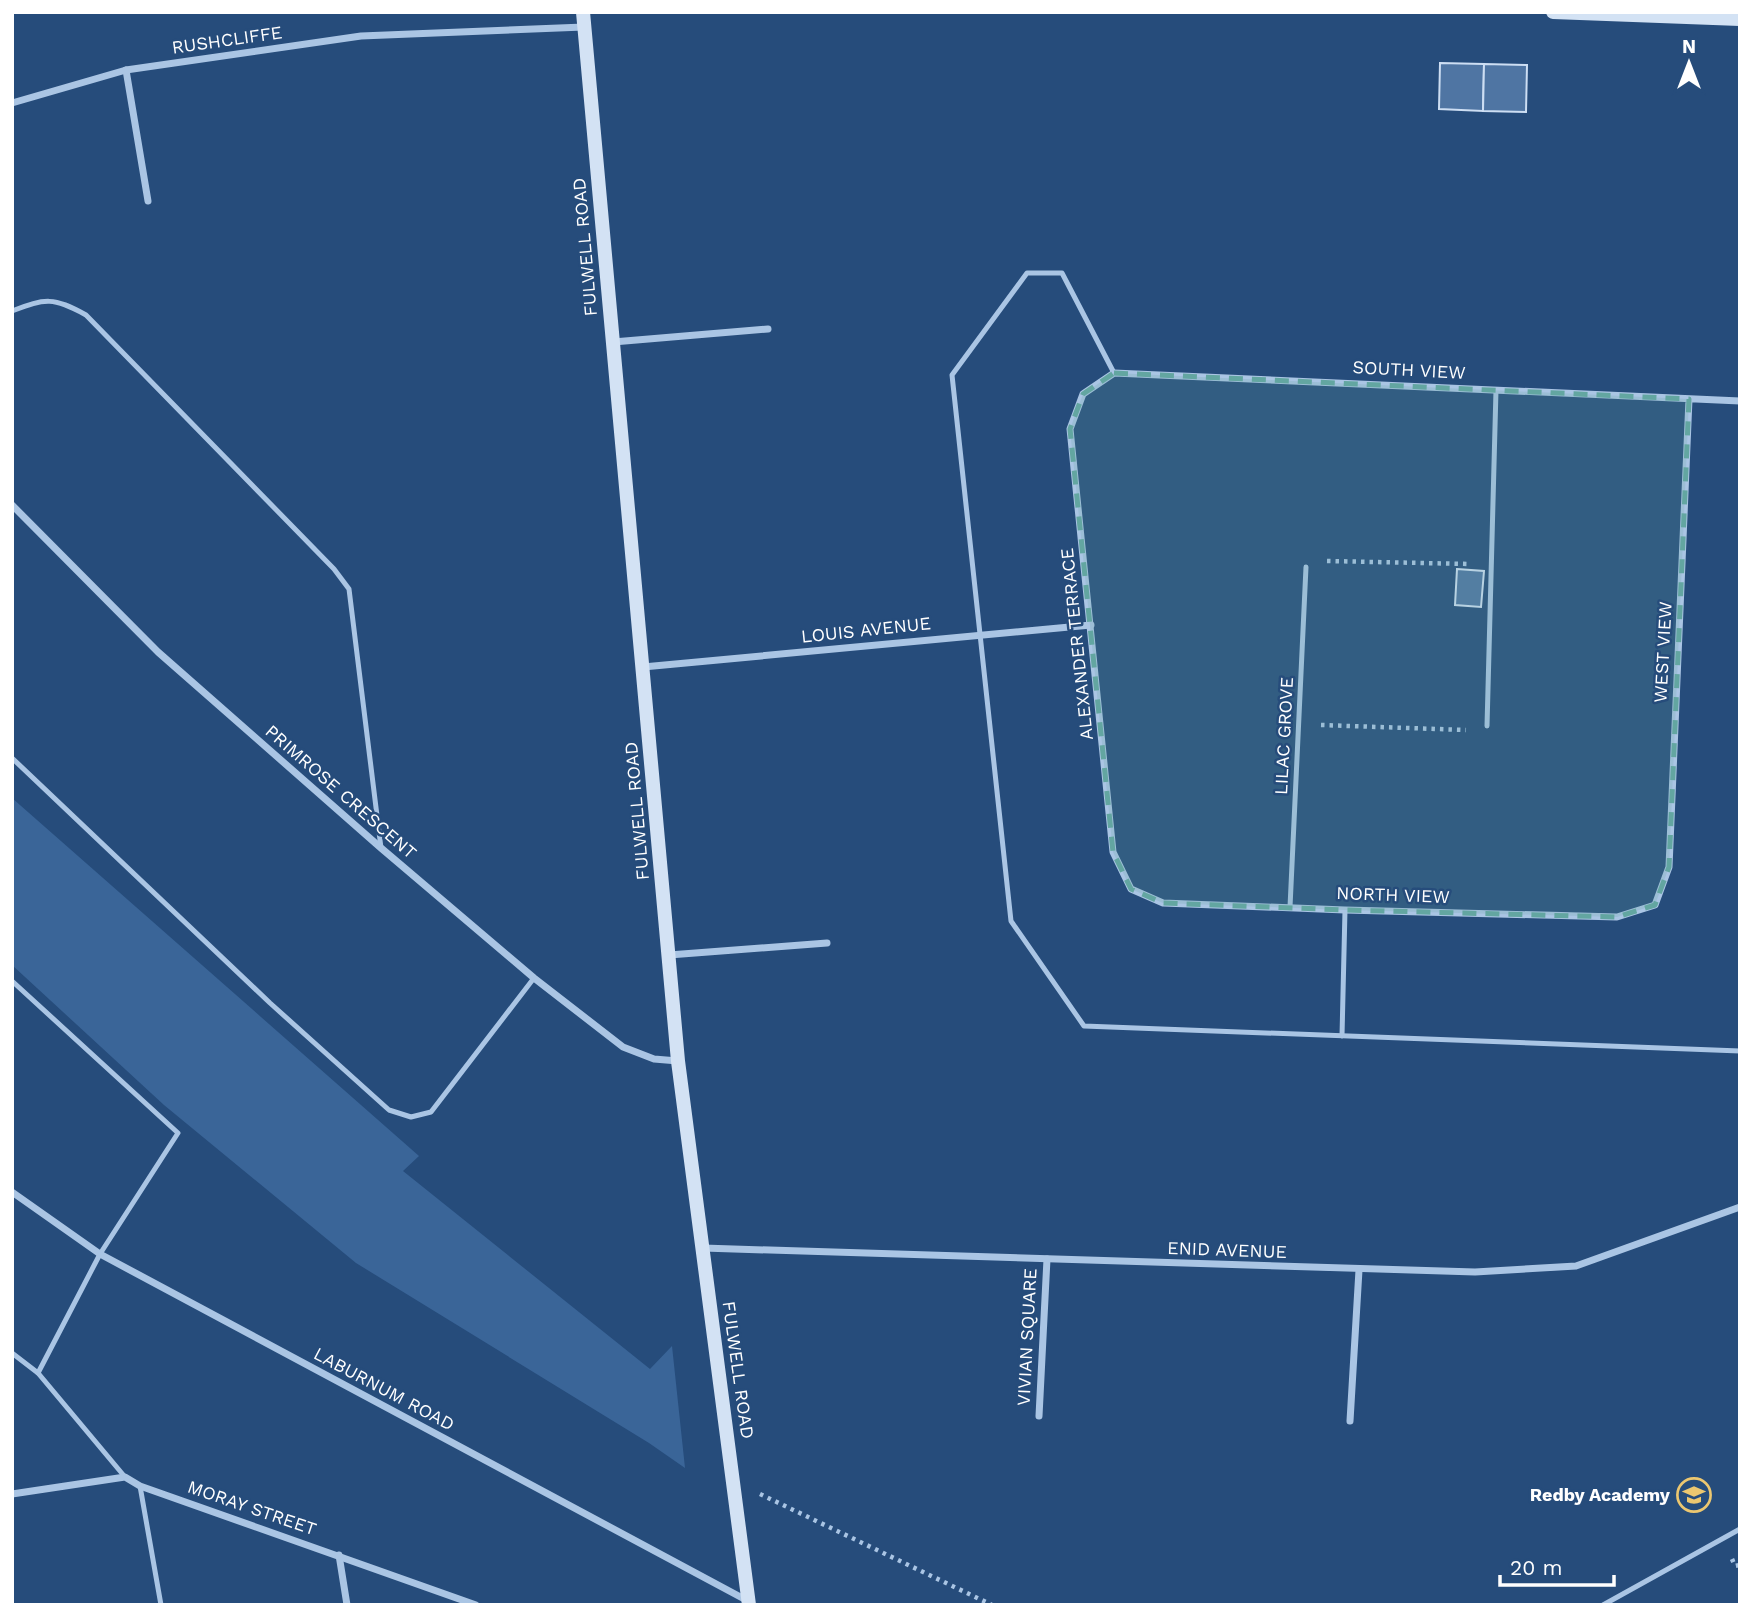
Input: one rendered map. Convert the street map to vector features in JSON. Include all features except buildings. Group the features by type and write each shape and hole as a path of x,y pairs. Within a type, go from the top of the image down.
{"street":[{"path":"1553,12 1740,19"},
{"name":"RUSHCLIFFE","path":"12,103 126,70 361,36 583,19"},
{"name":"FULWELL ROAD","path":"583,19 678,1061 748,1603"},
{"path":"126,70 148,201"},
{"path":"613,342 768,329"},
{"name":"SOUTH VIEW","path":"1114,373 1740,401"},
{"name":"ALEXANDER TERRACE","path":"1114,373 1083,394 1070,429 1113,852 1131,889"},
{"name":"WEST VIEW","path":"1655,905 1669,867 1689,399"},
{"name":"PRIMROSE CRESCENT","path":"12,505 158,652 534,978 623,1047 654,1059 678,1061"},
{"name":"LOUIS AVENUE","path":"643,667 1091,625"},
{"name":"NORTH VIEW","path":"1131,889 1163,903 1345,910 1617,917 1655,905"},
{"path":"669,956 827,943"},
{"name":"LABURNUM ROAD","path":"12,1192 100,1254 748,1603"},
{"name":"ENID AVENUE","path":"702,1248 1475,1272 1576,1266 1740,1207"},
{"name":"VIVIAN SQUARE","path":"1039,1416 1047,1259"},
{"path":"1350,1421 1359,1270"},
{"path":"12,1494 125,1477"},
{"name":"MORAY STREET","path":"125,1477 140,1486 476,1605"},
{"path":"338,1555 348,1605"}],"lane":[{"path":"1114,373 1062,272 1027,273 952,375 1012,921 1084,1026 1740,1051"},
{"path":"12,311 37,301 61,301 86,315 334,569 349,589 381,848"},
{"path":"1487,726 1496,390"},
{"name":"LILAC GROVE","path":"1290,907 1306,567"},
{"path":"12,758 270,1003 389,1110 411,1117 431,1112 534,978"},
{"path":"1342,1036 1345,910"},
{"path":"12,981 178,1133 100,1254 38,1373"},
{"path":"12,1353 38,1373 125,1477"},
{"path":"140,1486 161,1605"},
{"path":"1603,1605 1740,1529"}],"path":[{"path":"1306,567 1306,561 1491,564"},
{"path":"1298,724 1487,731 1487,726"},
{"path":"734,1482 992,1605"}],"highlighted area":[{"path":"1114,373 1689,399 1669,867 1655,905 1617,917 1345,910 1163,903 1131,889 1113,852 1070,429 1083,394"}],"shaded area":[{"path":"12,798 419,1156 403,1171 650,1369 672,1346 685,1468 649,1443 356,1263 164,1105 12,965"}],"place":[{"name":"Redby Academy","path":"1694,1495"}]}
